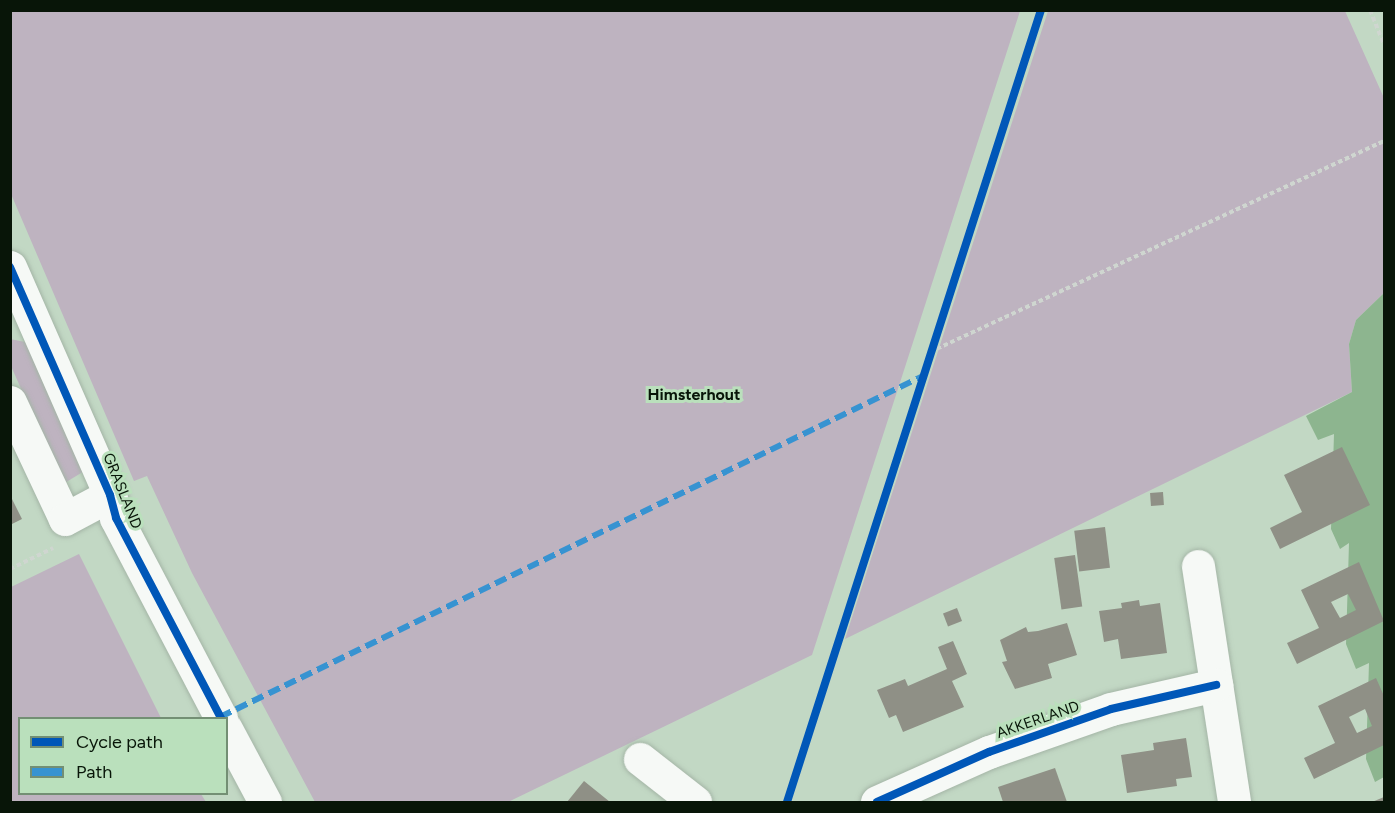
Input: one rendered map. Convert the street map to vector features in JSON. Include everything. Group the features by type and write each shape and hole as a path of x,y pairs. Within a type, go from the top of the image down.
{"street":[{"name":"GRASLAND","path":"10,267 17,299 110,495 116,518 220,717"},
{"name":"GRASLAND","path":"10,402 65,519 110,495"},
{"path":"1198,566 1234,802"},
{"name":"AKKERLAND","path":"877,802 989,752 1111,709 1216,685"},
{"path":"228,733 265,802"},
{"path":"640,759 695,802"}],"path":[{"path":"1370,10 1384,44"},
{"path":"929,356 1384,141"},
{"path":"929,356 934,340"}],"shaded area":[{"path":"10,11 1020,11 812,655 508,802 315,802 192,573 147,476 134,481 11,194"},
{"path":"1048,11 1345,11 1384,98 1384,293 1356,320 1349,344 1352,392 845,639"},
{"path":"1384,293 1384,777 1375,782 1366,759 1369,663 1356,669 1346,644 1349,543 1340,549 1331,529 1334,434 1318,440 1306,416 1352,392 1349,344 1356,320"},
{"path":"10,339 30,343 86,470 63,484 11,366"},
{"path":"79,554 160,717 18,717 18,795 202,795 206,802 11,802 11,587"}],"building":[{"path":"1342,447 1370,505 1280,549 1270,528 1302,512 1284,475"},
{"path":"1163,492 1164,505 1151,506 1150,493"},
{"path":"10,495 22,519 10,525"},
{"path":"1105,527 1110,568 1079,571 1074,531"},
{"path":"1075,555 1082,606 1061,609 1054,558"},
{"path":"1359,562 1384,621 1297,664 1287,643 1319,628 1301,590","holes":["1348,594 1356,610 1340,618 1331,602"]},
{"path":"1139,600 1140,606 1160,603 1167,653 1121,659 1118,639 1104,642 1099,611 1122,608 1121,603"},
{"path":"957,608 962,621 948,626 943,613"},
{"path":"1067,623 1077,655 1048,664 1052,678 1015,689 1002,662 1007,661 1000,640 1026,627 1028,632"},
{"path":"953,641 967,674 952,681 964,707 903,732 896,715 889,718 877,690 905,679 908,686 947,669 938,647"},
{"path":"1376,678 1384,696 1384,745 1314,779 1304,758 1335,743 1318,706","holes":["1365,709 1372,726 1357,733 1349,717"]},
{"path":"1186,738 1192,777 1176,779 1177,786 1127,793 1121,755 1154,750 1153,743"},
{"path":"1055,768 1067,802 1003,802 998,787"},
{"path":"584,781 610,802 567,802"},
{"path":"1384,797 1384,802 1372,802"}],"marked path":[{"path":"220,717 923,376"}],"cycle path":[{"path":"787,802 1041,10"},
{"path":"10,267 110,495 116,518 220,717"},
{"path":"877,802 989,752 1111,709 1216,685"}],"district":[{"name":"Himsterhout","path":"694,395"}]}
